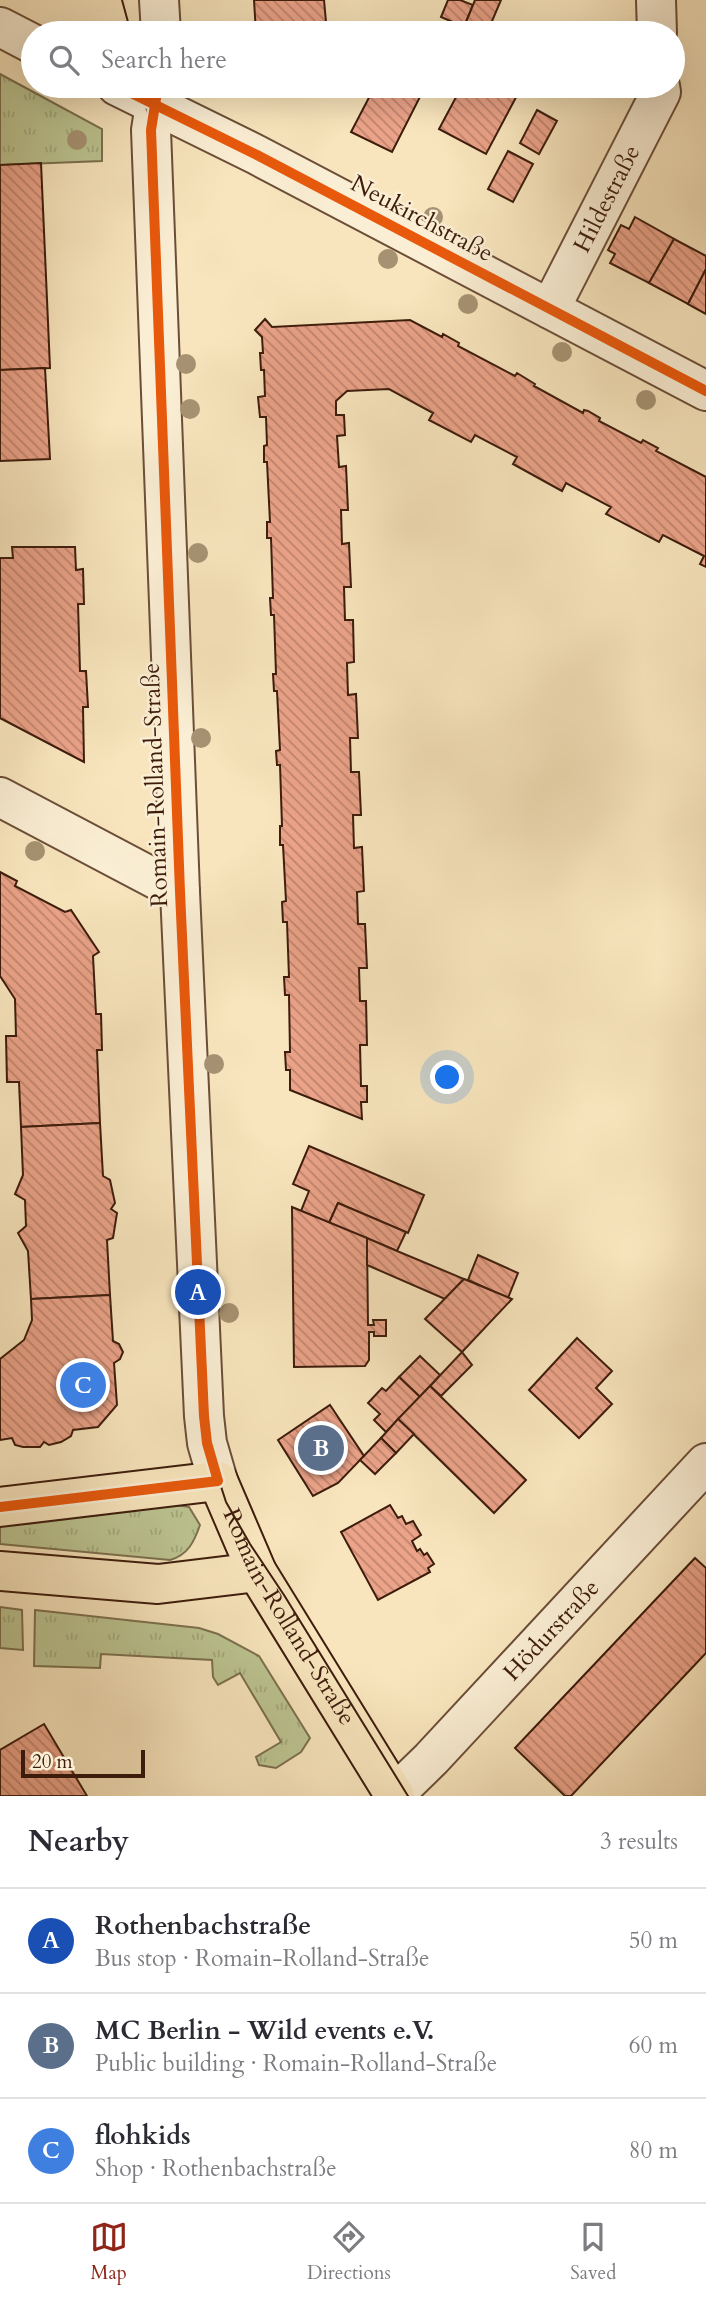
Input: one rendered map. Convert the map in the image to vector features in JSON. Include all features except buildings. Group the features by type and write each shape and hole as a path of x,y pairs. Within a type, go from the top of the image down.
{"main road":[{"path":"0,1507 218,1481"},
{"name":"Romain-Rolland-Straße","path":"218,1481 257,1572 395,1796"},
{"path":"0,1571 158,1584 257,1572"}],"street":[{"path":"159,0 160,21"},
{"path":"656,0 657,21"},
{"path":"0,27 21,38"},
{"name":"Romain-Rolland-Straße","path":"156,98 151,142 180,892 204,1416 207,1443 218,1481"},
{"name":"Neukirchstraße","path":"163,98 706,391"},
{"name":"Hildestraße","path":"550,309 658,98"},
{"path":"0,797 180,892"},
{"name":"Hödurstraße","path":"395,1796 706,1463"}],"green space":[{"path":"0,74 21,85 21,98 45,98 102,129 102,161 0,165"},
{"path":"165,1503 189,1507 200,1525 190,1547 170,1560 0,1544 0,1526 32,1523 61,1513"},
{"path":"0,1607 22,1610 23,1650 0,1648"},
{"path":"35,1610 199,1628 218,1634 259,1656 310,1738 301,1752 276,1768 259,1765 256,1757 281,1742 240,1673 218,1685 213,1677 212,1660 101,1654 100,1668 34,1666"}],"tram line":[{"path":"122,0 128,21"},
{"path":"144,98 151,130 180,892 207,1443 226,1502 408,1796"}],"cycle path":[{"path":"141,98 257,155 706,391"},
{"path":"0,1507 218,1481 207,1443 204,1416 180,892 151,130 156,98"}],"place":[{"name":"Rothenbachstraße","path":"198,1292"},
{"name":"flohkids","path":"83,1385"},
{"name":"MC Berlin - Wild events e.V.","path":"321,1448"}]}
